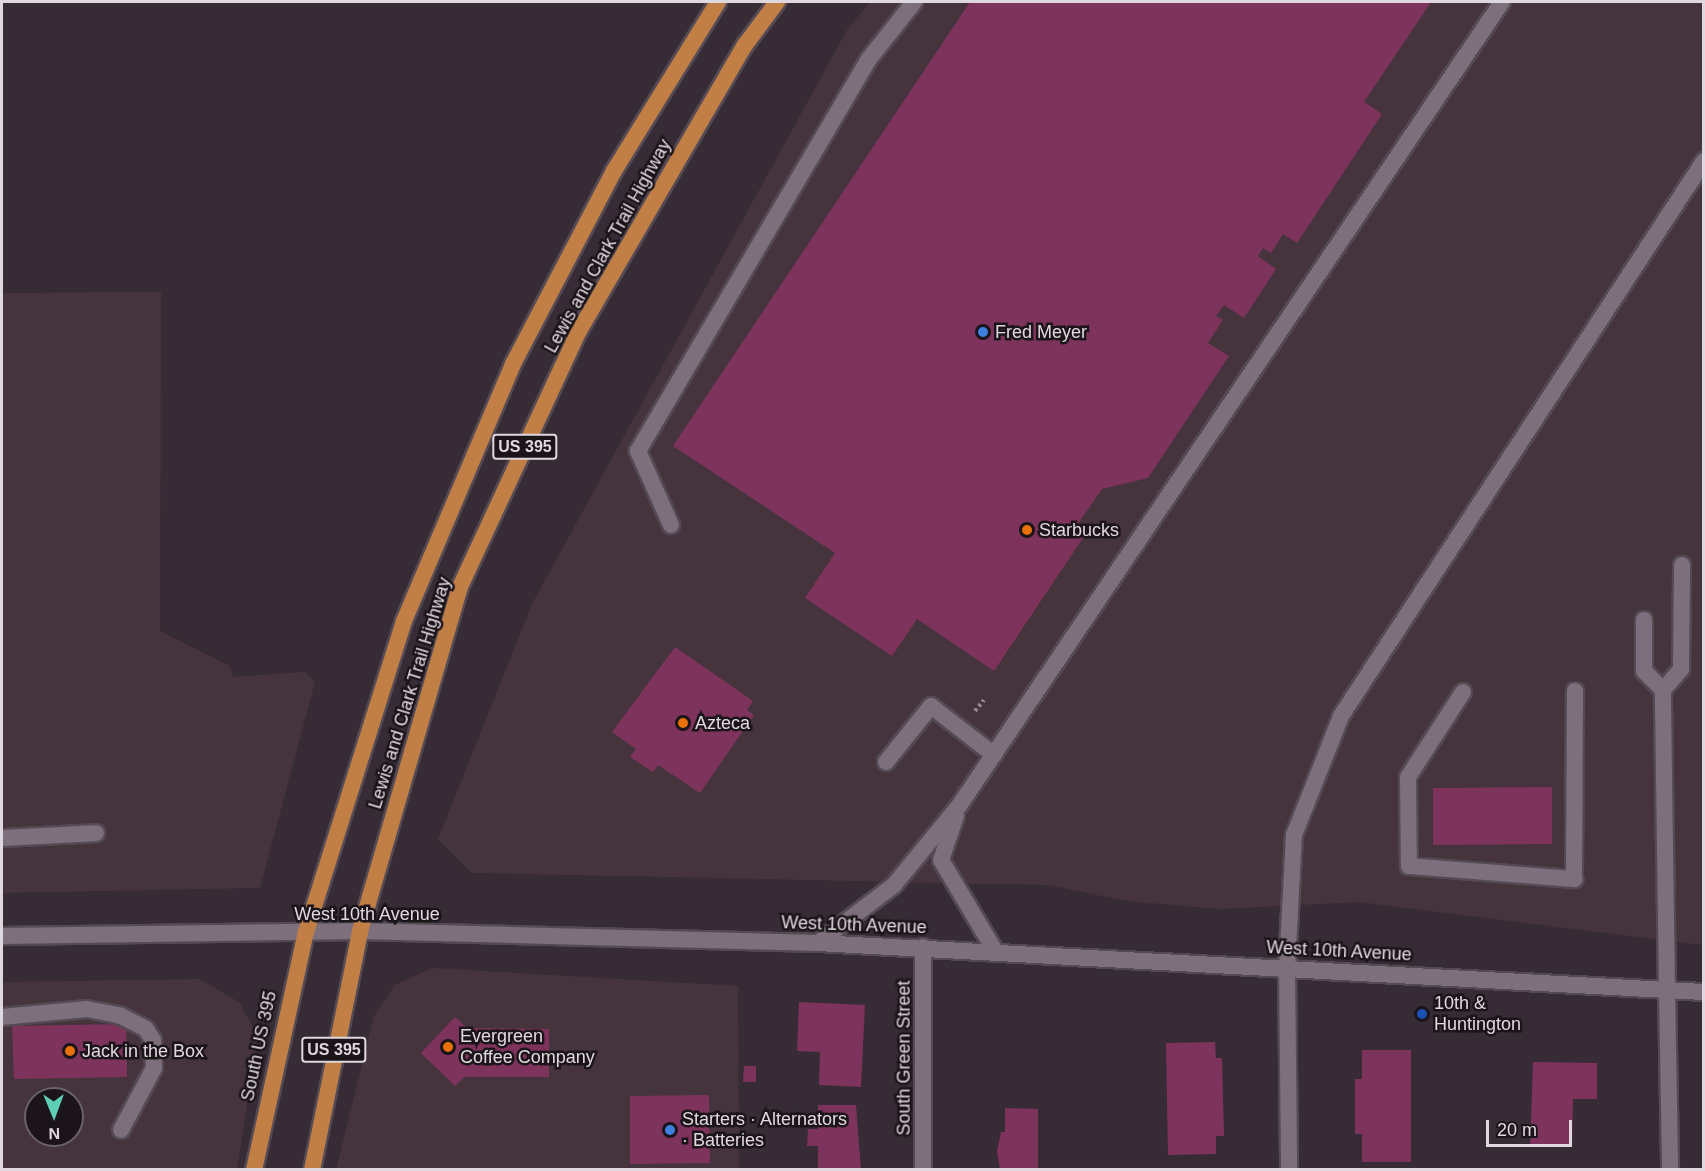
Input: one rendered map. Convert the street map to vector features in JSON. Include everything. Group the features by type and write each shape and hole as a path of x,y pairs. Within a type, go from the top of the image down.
{"highway":[{"name":"Lewis and Clark Trail Highway","path":"306,932 404,621 513,364 614,171 718,2"},
{"name":"Lewis and Clark Trail Highway","path":"360,932 460,587 579,331 745,45 777,2"},
{"name":"South US 395","path":"254,1170 306,932"},
{"name":"US 395","path":"312,1170 360,932"}],"main road":[{"path":"671,525 638,451 869,59 914,2"},
{"path":"818,943 894,885 959,806 1502,2"},
{"path":"1288,1170 1287,968 1294,835 1341,716 1704,161"},
{"path":"1670,1170 1663,690 1682,669 1682,565"},
{"path":"1644,621 1644,671 1663,690"},
{"path":"1463,692 1408,777 1409,866 1574,879 1575,691"},
{"path":"886,762 931,706 994,755"},
{"path":"959,806 941,860 995,951"},
{"path":"2,838 96,833"},
{"name":"West 10th Avenue","path":"2,936 360,932 818,943 923,947 1704,992"},
{"name":"South Green Street","path":"923,947 923,1170"},
{"path":"2,1017 87,1010 119,1015 146,1029 153,1040 154,1068 121,1130"}],"shaded area":[{"path":"870,2 1703,2 1703,945 1359,902 1220,909 1126,901 1048,885 472,873 438,839 533,602 847,30"},
{"path":"161,292 160,631 230,666 233,677 305,672 315,682 260,888 2,893 2,293"},
{"path":"432,968 738,986 739,1169 336,1170 374,1016 395,985"},
{"path":"199,979 239,1002 258,1036 237,1169 2,1169 2,982"}],"building":[{"name":"Fred Meyer","path":"970,2 1431,2 1364,102 1382,114 1297,243 1283,234 1271,253 1263,248 1258,256 1276,269 1244,318 1224,305 1216,316 1223,320 1208,343 1229,356 1148,478 1102,489 1073,531 1083,538 994,671 917,619 892,656 805,598 835,553 673,446"},
{"name":"Azteca","path":"675,647 753,701 747,710 754,715 700,793 658,765 653,772 630,757 636,749 612,732"},
{"path":"1552,787 1552,844 1433,845 1433,788"},
{"path":"799,1002 865,1005 861,1087 819,1085 820,1052 797,1051"},
{"path":"455,1017 467,1028 549,1029 549,1077 464,1077 455,1086 421,1053"},
{"name":"Jack in the Box","path":"126,1024 127,1077 14,1079 12,1026"},
{"path":"1215,1042 1216,1058 1222,1058 1224,1136 1216,1136 1216,1154 1168,1155 1166,1043"},
{"path":"1362,1050 1411,1050 1411,1162 1362,1162 1362,1134 1355,1134 1355,1079 1362,1079"},
{"path":"1533,1062 1597,1063 1597,1099 1573,1099 1572,1147 1530,1147"},
{"path":"744,1066 756,1066 756,1082 743,1082"},
{"name":"Starters · Alternators · Batteries","path":"709,1095 710,1163 630,1164 630,1096"},
{"path":"818,1105 856,1105 861,1170 818,1170 818,1146 807,1146 808,1129 818,1129"},
{"path":"1005,1108 1038,1109 1038,1170 1000,1170 997,1151 1001,1132 1005,1132"}],"place":[{"name":"Fred Meyer","path":"983,332"},
{"name":"Starbucks","path":"1027,530"},
{"name":"Azteca","path":"683,723"},
{"name":"10th & Huntington","path":"1422,1014"},
{"name":"Evergreen Coffee Company","path":"448,1047"},
{"name":"Jack in the Box","path":"70,1051"},
{"name":"Starters · Alternators · Batteries","path":"670,1130"}]}
